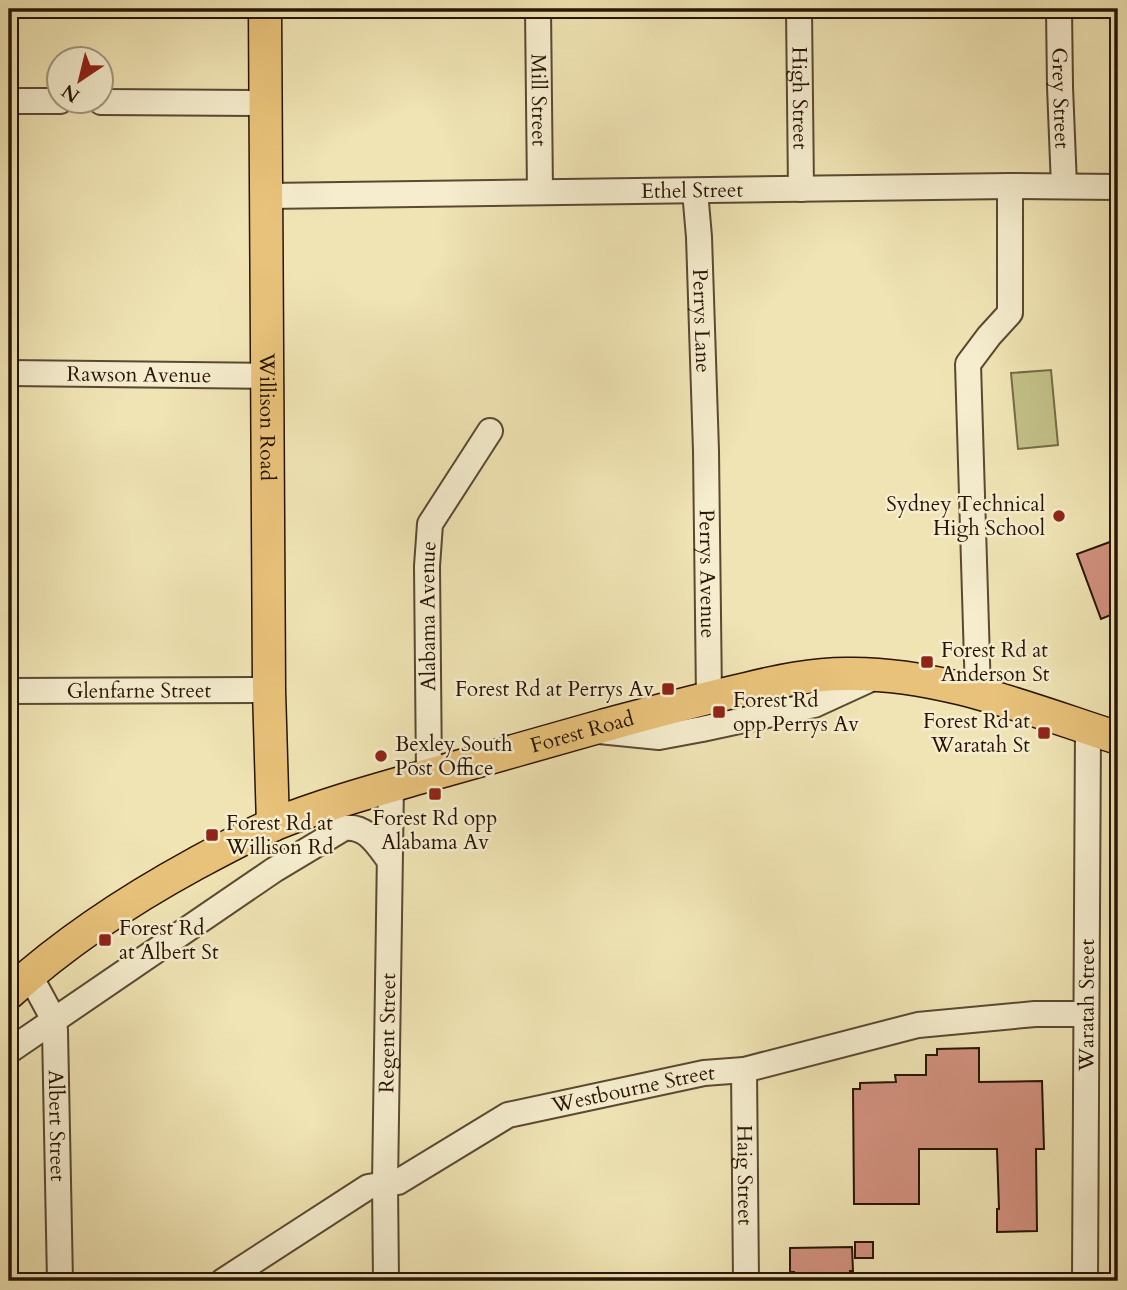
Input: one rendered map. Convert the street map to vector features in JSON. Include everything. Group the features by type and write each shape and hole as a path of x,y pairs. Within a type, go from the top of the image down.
{"main road":[{"name":"Willison Road","path":"265,9 272,825"},
{"name":"Forest Road","path":"19,983 128,903 219,851 272,825 391,785 709,697 782,680 847,674 916,679 978,693 1118,738"}],"street":[{"name":"Mill Street","path":"538,9 540,191"},
{"name":"High Street","path":"799,9 801,189"},
{"name":"Grey Street","path":"1059,9 1064,186"},
{"path":"9,101 46,101"},
{"path":"116,102 266,103"},
{"path":"978,693 968,363 1010,313 1010,186"},
{"name":"Ethel Street","path":"267,196 1010,186 1118,187"},
{"name":"Perrys Lane","path":"695,191 706,451"},
{"name":"Rawson Avenue","path":"9,373 268,376"},
{"name":"Alabama Avenue","path":"429,775 427,566 430,524 490,431"},
{"name":"Perrys Avenue","path":"706,451 709,697"},
{"path":"590,730 659,737 702,729 814,705 879,675"},
{"name":"Glenfarne Street","path":"9,691 269,690"},
{"name":"Waratah Street","path":"1085,1281 1088,728"},
{"name":"Regent Street","path":"386,1281 384,1184 391,785"},
{"path":"9,1051 276,869 344,828 364,830 389,860"},
{"name":"Albert Street","path":"19,983 54,1020 60,1281"},
{"name":"Westbourne Street","path":"223,1281 369,1187 398,1182 508,1115 704,1073 744,1070 918,1025 1035,1014 1085,1014"},
{"name":"Haig Street","path":"744,1070 746,1281"}],"shaded area":[{"path":"1051,370 1058,445 1018,449 1011,373"}],"building":[{"path":"1118,539 1118,612 1101,619 1077,554"},
{"path":"979,1048 979,1082 1042,1081 1044,1149 1036,1149 1037,1231 997,1232 997,1149 919,1149 919,1204 854,1204 853,1089 860,1089 860,1083 896,1082 895,1075 926,1075 926,1055 937,1055 937,1049"},
{"path":"855,1242 873,1242 873,1258 855,1258"},
{"path":"852,1247 851,1281 794,1281 794,1272 790,1272 790,1248"}],"place":[{"name":"Sydney Technical High School","path":"1059,516"},
{"name":"Forest Rd at Anderson St","path":"927,662"},
{"name":"Forest Rd at Perrys Av","path":"668,689"},
{"name":"Forest Rd opp Perrys Av","path":"719,712"},
{"name":"Forest Rd at Waratah St","path":"1044,733"},
{"name":"Bexley South Post Office","path":"381,756"},
{"name":"Forest Rd opp Alabama Av","path":"435,794"},
{"name":"Forest Rd at Willison Rd","path":"212,835"},
{"name":"Forest Rd at Albert St","path":"105,940"}]}
